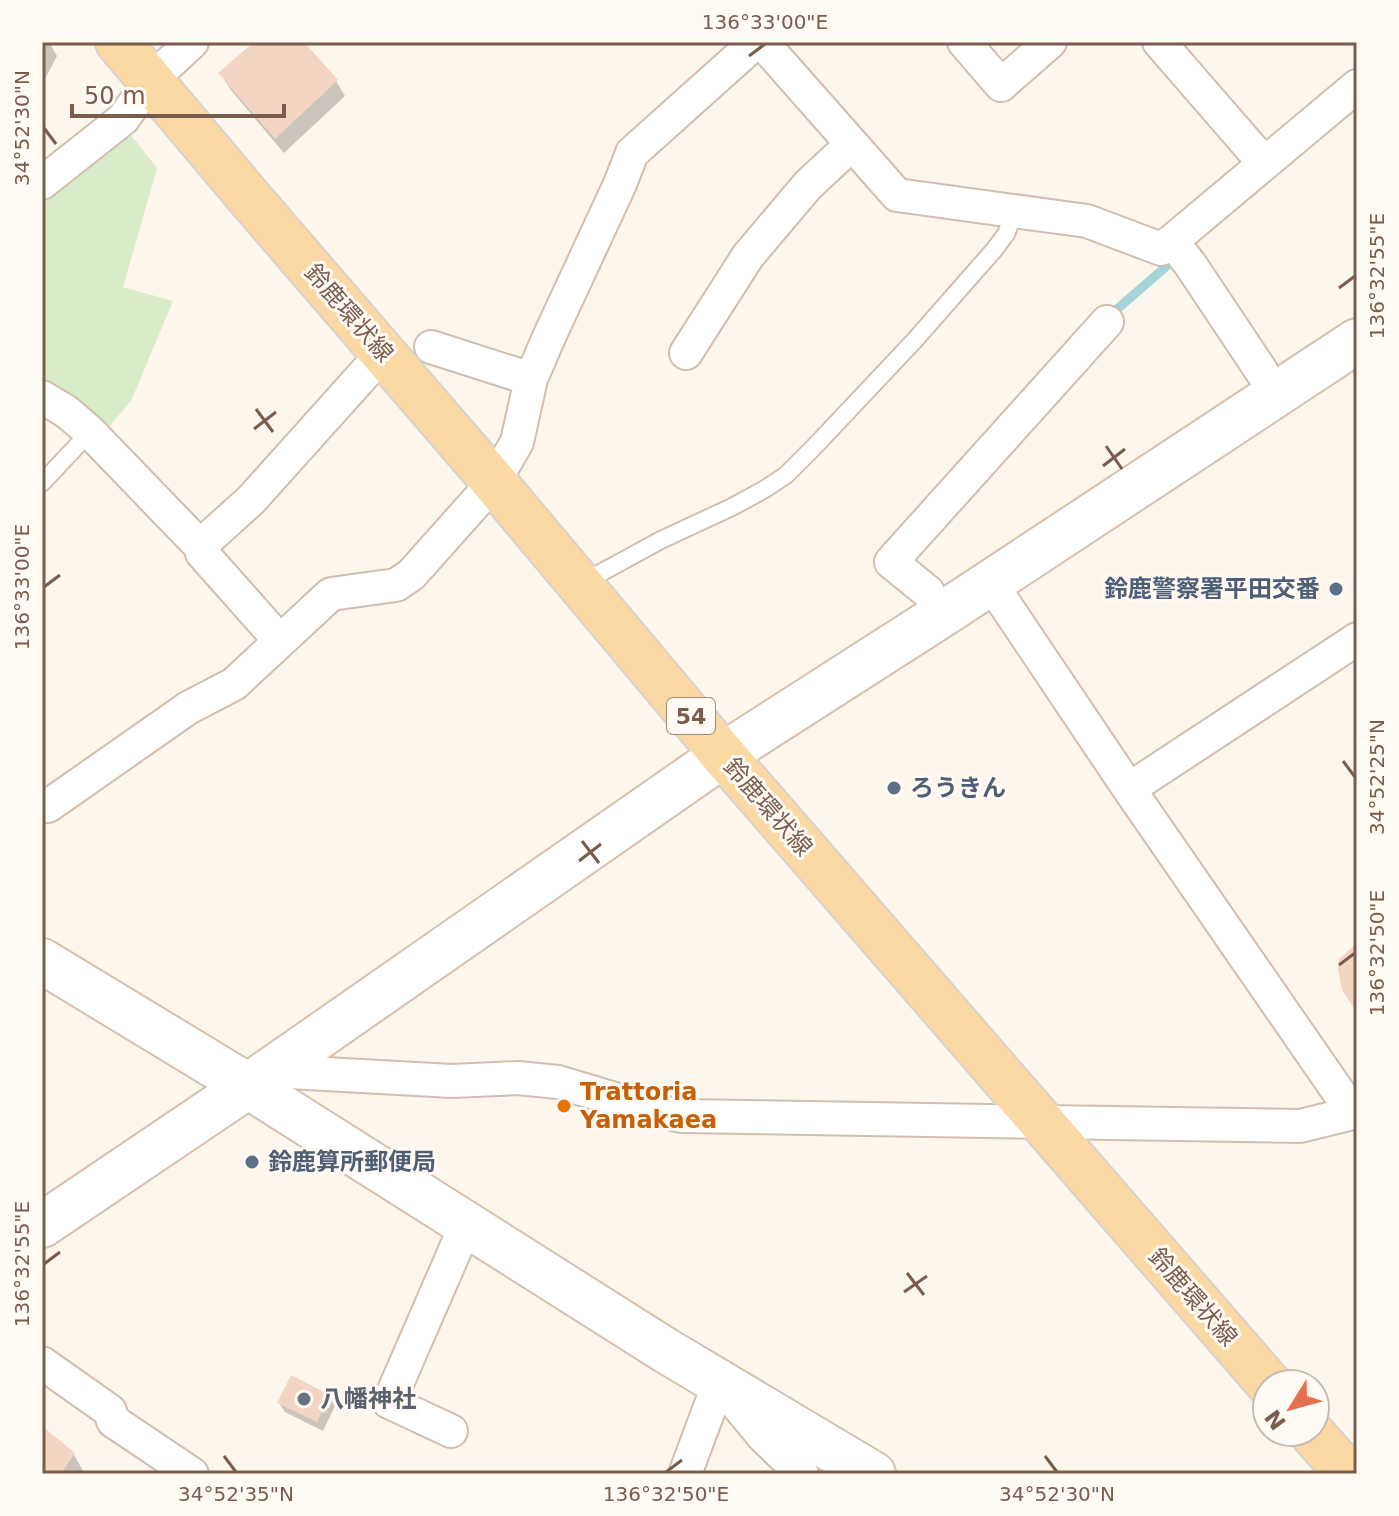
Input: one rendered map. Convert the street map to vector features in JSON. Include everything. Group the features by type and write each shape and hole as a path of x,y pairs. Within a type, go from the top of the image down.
{"main road":[{"name":"鈴鹿環状線","path":"118,42 723,755 1255,1368"},
{"path":"1325,1448 1348,1474"}],"street":[{"path":"42,183 123,119 151,80 192,42"},
{"path":"42,803 48,806 188,708 234,684 331,594 396,585 404,581 494,482 517,442 531,379 632,153 756,42"},
{"path":"762,42 897,195 1087,221 1161,249 1180,251 1262,372"},
{"path":"964,42 1001,85 1050,42"},
{"path":"1159,42 1264,163"},
{"path":"1180,251 1264,163 1357,86"},
{"path":"686,353 748,256 808,185 852,144"},
{"path":"928,592 891,562 1107,322"},
{"path":"431,347 531,379"},
{"path":"200,546 251,500 383,353"},
{"path":"42,1225 260,1078 723,755 990,582 1350,359"},
{"path":"42,397 67,412 90,432 200,546 202,553 280,641"},
{"path":"260,1078 452,1081 518,1078 558,1082 681,1116 1300,1126 1355,1113 1129,789 990,582"},
{"path":"1129,789 1357,639"},
{"path":"43,964 260,1078 466,1225 719,1383 873,1474"},
{"path":"451,1431 389,1402 466,1225"},
{"path":"42,1363 110,1411 113,1421 192,1474"},
{"path":"685,1474 719,1383"},
{"path":"719,1383 763,1436 802,1474"}],"lane":[{"path":"580,583 732,507 786,475 904,352 994,250 1006,234 1015,211"},
{"path":"42,483 90,432"}],"green space":[{"path":"129,133 157,168 123,287 173,301 131,401 108,428 42,390 42,196"}],"building":[{"path":"254,42 304,42 338,80 275,139 218,73"},
{"path":"1357,943 1357,1013 1342,990 1338,969 1339,959"},
{"name":"八幡神社","path":"291,1375 330,1395 317,1422 277,1403"},
{"path":"42,1426 75,1453 61,1474 42,1474"}],"waterway":[{"path":"1116,310 1176,258"}],"place":[{"name":"鈴鹿警察署平田交番","path":"1336,589"},
{"name":"ろうきん","path":"894,788"},
{"name":"Trattoria Yamakaea","path":"564,1106"},
{"name":"鈴鹿算所郵便局","path":"252,1162"},
{"name":"八幡神社","path":"304,1399"}]}
